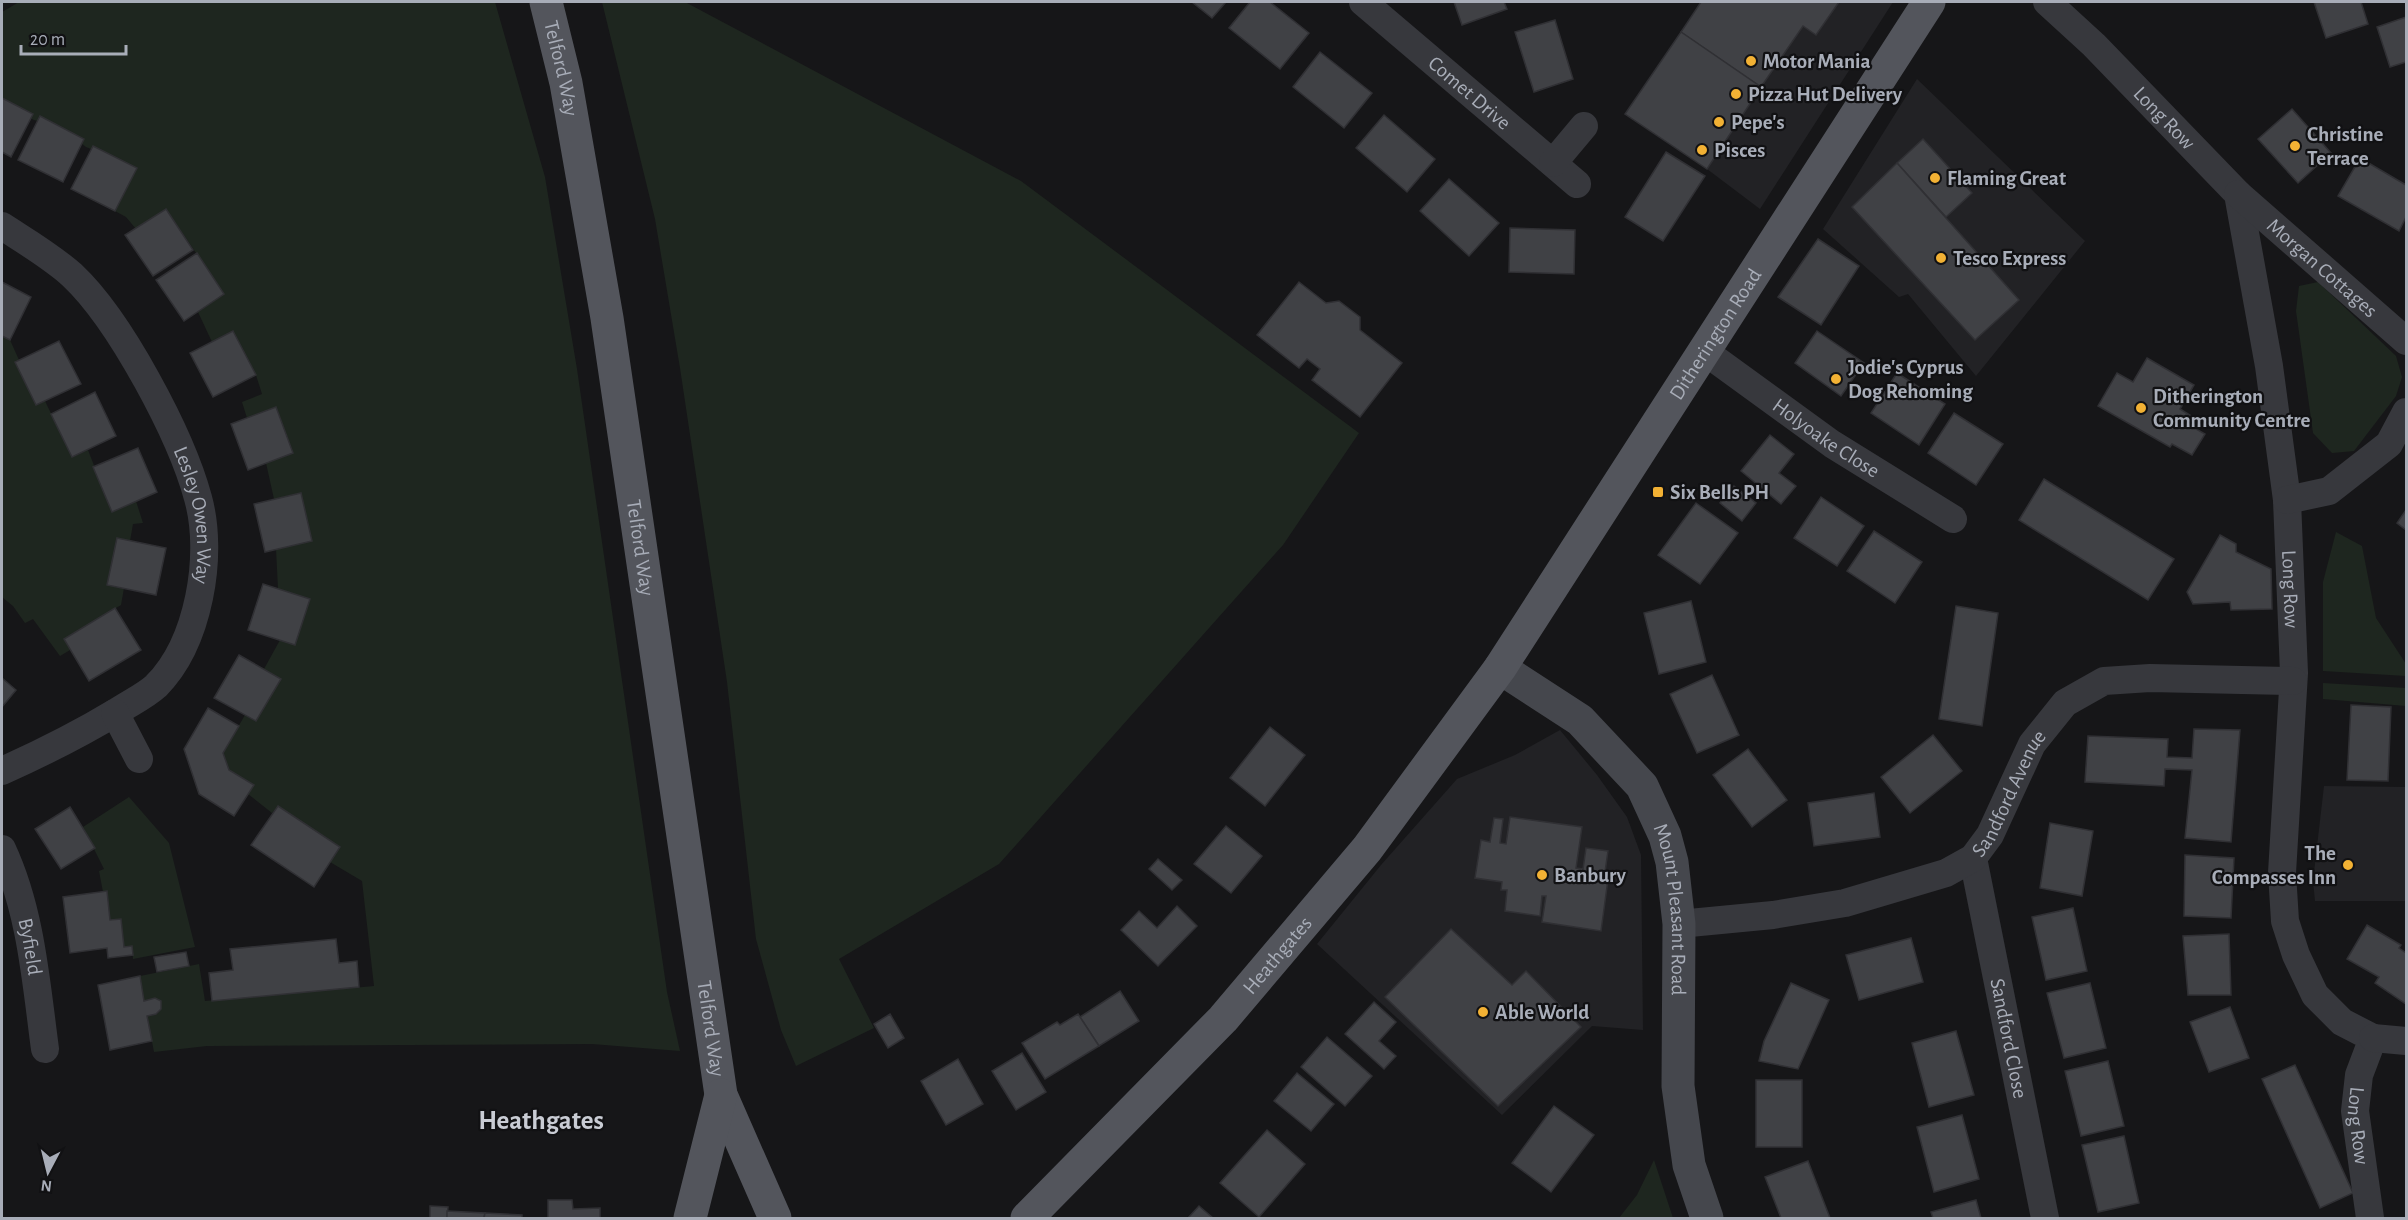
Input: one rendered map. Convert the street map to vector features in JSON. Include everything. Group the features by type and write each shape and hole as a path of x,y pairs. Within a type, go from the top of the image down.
{"main road":[{"name":"Telford Way","path":"546,2 566,83 607,318 722,1095 775,1218"},
{"name":"Ditherington Road","path":"1500,668 1929,2"},
{"name":"Heathgates","path":"1027,1218 1223,1019 1367,849 1500,668"},
{"name":"Telford Way","path":"690,1218 722,1095"}],"street":[{"name":"Comet Drive","path":"1363,2 1577,184"},
{"name":"Long Row","path":"2047,2 2094,45 2238,194 2269,366 2287,500 2293,681 2282,873 2285,921 2296,956 2315,995 2342,1022 2373,1038 2359,1075 2355,1111 2370,1218"},
{"path":"1553,163 1584,126"},
{"name":"Morgan Cottages","path":"2238,194 2406,341"},
{"name":"Lesley Owen Way","path":"2,226 72,275 97,303 137,362 171,432 199,499 204,531 204,570 199,602 172,664 156,686 61,744 2,771"},
{"name":"Holyoake Close","path":"1704,351 1832,444 1953,519"},
{"path":"2287,500 2330,491 2389,444 2406,412"},
{"name":"Mount Pleasant Road","path":"1500,668 1580,720 1642,786 1665,836 1672,862 1679,924 1678,1086 1689,1165 1707,1218"},
{"name":"Sandford Avenue","path":"1679,924 1773,915 1845,903 1946,873 1973,858 1990,835 2032,744 2065,703 2104,681 2150,678 2293,681"},
{"path":"115,713 139,759"},
{"name":"Byfield","path":"2,849 30,938 45,1049"},
{"name":"Sandford Close","path":"1973,858 2045,1218"},
{"path":"2373,1038 2406,1041"}],"shaded area":[{"path":"19,2 495,2 545,177 577,369 667,992 680,1051 592,1044 207,1046 154,1052 147,1016 157,1014 161,1009 161,1001 155,998 144,1001 140,976 199,964 205,1001 374,986 362,881 330,862 340,847 278,806 272,813 248,794 253,785 229,770 223,753 245,715 256,721 281,679 264,669 280,640 309,599 278,589 276,549 312,541 301,493 274,499 266,463 293,452 276,407 247,418 242,402 262,394 256,375 212,342 198,312 224,294 166,209 136,229 126,217 115,211 137,168 86,147 82,144 84,139 62,128 30,118 32,114 2,98 2,12"},
{"path":"602,2 685,2 1021,181 1359,433 1283,545 999,864 839,959 874,1028 796,1066 781,1030 756,939 727,682 680,368 655,219"},
{"path":"1701,2 1893,2 1760,209 1707,169 1625,114"},
{"path":"1917,79 2085,241 1976,376 1908,294 1899,297 1823,229"},
{"path":"2318,282 2396,356 2402,377 2396,396 2354,451 2332,453 2313,433 2296,311 2299,286"},
{"path":"2,336 10,340 19,360 15,362 36,405 45,401 72,457 88,450 112,512 136,501 143,523 133,524 130,541 117,538 108,585 124,588 121,605 64,639 70,650 60,656 33,619 25,623 13,606 2,597"},
{"path":"2336,532 2362,546 2376,618 2406,664 2406,676 2323,671 2323,582"},
{"path":"2323,683 2406,688 2406,706 2323,699"},
{"path":"1560,730 1597,775 1627,817 1641,855 1643,1030 1592,1026 1502,1115 1317,944 1381,865 1457,779 1515,755"},
{"path":"2324,786 2406,787 2406,901 2315,901 2313,881"},
{"path":"129,797 169,843 195,947 133,959 132,946 124,947 121,919 110,920 107,891 103,892 99,871 104,869 83,827"},
{"path":"1654,1160 1673,1218 1619,1218 1637,1195"}],"building":[{"path":"1192,2 1226,2 1212,18"},
{"path":"1250,2 1270,2 1309,33 1280,69 1229,28"},
{"path":"1454,2 1504,2 1507,9 1462,25"},
{"name":"Motor Mania","path":"1701,2 1839,2 1816,35 1803,26 1761,87 1681,32"},
{"path":"2314,2 2361,2 2368,24 2326,38"},
{"path":"2406,17 2406,62 2390,67 2377,27"},
{"path":"1555,20 1573,79 1534,92 1515,32"},
{"path":"1681,32 1761,87 1707,169 1625,114"},
{"path":"1320,52 1372,93 1344,128 1293,87"},
{"path":"2,98 33,114 11,157 2,152"},
{"name":"Christine Terrace","path":"2292,109 2331,153 2298,183 2258,139"},
{"path":"1384,115 1435,159 1407,192 1356,148"},
{"path":"40,116 84,139 63,182 18,160"},
{"name":"Flaming Great","path":"1923,139 1972,193 1946,217 1897,163"},
{"path":"93,146 137,168 115,211 71,189"},
{"path":"1666,152 1705,176 1663,241 1625,217"},
{"path":"2360,158 2406,185 2406,217 2399,231 2338,196"},
{"name":"Tesco Express","path":"1897,163 2019,300 1975,340 1852,207"},
{"path":"1449,179 1499,223 1469,256 1420,211"},
{"path":"166,209 193,250 153,276 125,235"},
{"path":"1510,228 1575,230 1574,274 1509,272"},
{"path":"1818,239 1859,266 1821,325 1778,297"},
{"path":"197,253 224,294 184,321 156,280"},
{"path":"2,282 31,297 10,340 2,336"},
{"path":"1299,282 1326,303 1339,301 1360,317 1360,330 1402,363 1360,417 1312,380 1320,369 1307,359 1299,368 1257,335"},
{"path":"233,331 256,375 213,397 190,353"},
{"name":"Jodie's Cyprus Dog Rehoming","path":"1817,331 1864,363 1841,396 1795,363"},
{"path":"59,341 81,384 36,405 15,362"},
{"name":"Ditherington Community Centre","path":"2147,358 2194,385 2180,409 2193,417 2189,425 2205,434 2192,455 2172,444 2170,447 2098,406 2117,373 2133,382"},
{"path":"1897,373 1945,404 1919,445 1871,413"},
{"path":"95,392 116,436 72,457 51,414"},
{"path":"276,407 293,453 248,470 231,424"},
{"path":"1954,413 2003,444 1976,485 1928,453"},
{"path":"1770,435 1794,454 1779,473 1796,486 1781,504 1741,471"},
{"path":"138,448 157,492 112,512 93,467"},
{"path":"2044,479 2174,559 2148,600 2019,520"},
{"path":"1734,486 1756,503 1742,521 1720,503"},
{"path":"301,493 312,541 265,552 254,504"},
{"path":"1821,497 1864,526 1837,566 1794,538"},
{"path":"1696,503 1738,533 1700,584 1658,555"},
{"path":"2406,510 2406,530 2397,523"},
{"path":"1874,531 1922,562 1895,603 1847,571"},
{"path":"2220,535 2236,544 2236,552 2271,569 2272,609 2231,610 2230,602 2193,604 2187,592"},
{"path":"117,538 166,548 156,595 107,585"},
{"path":"263,584 310,599 295,645 248,630"},
{"path":"1691,601 1706,662 1659,674 1644,613"},
{"path":"1956,606 1998,613 1982,726 1939,719"},
{"path":"115,608 141,650 89,681 64,639"},
{"path":"239,655 281,679 256,721 214,698"},
{"path":"1712,675 1739,735 1697,753 1670,694"},
{"path":"2,678 16,690 2,707"},
{"path":"2351,705 2391,707 2388,781 2347,780"},
{"path":"208,708 239,726 223,753 229,770 254,785 234,816 199,794 184,749"},
{"path":"1270,727 1305,755 1265,806 1230,778"},
{"path":"2194,729 2240,730 2231,842 2185,838 2192,770 2165,769 2164,786 2085,782 2088,736 2168,739 2167,757 2192,758"},
{"path":"1933,735 1962,771 1910,813 1881,777"},
{"path":"1748,749 1787,800 1752,827 1713,775"},
{"path":"1874,793 1880,837 1814,846 1808,803"},
{"path":"278,806 340,847 314,887 251,845"},
{"path":"70,807 95,848 61,869 35,829"},
{"name":"Banbury","path":"1510,817 1582,827 1576,868 1583,869 1586,848 1608,851 1605,872 1609,872 1601,931 1542,922 1546,896 1542,896 1540,916 1505,911 1507,890 1501,890 1502,882 1475,878 1481,840 1490,842 1494,818 1503,819 1500,843 1506,844"},
{"path":"2050,823 2093,831 2082,896 2040,888"},
{"path":"1226,826 1262,856 1231,893 1194,864"},
{"path":"2185,855 2234,858 2231,918 2184,916"},
{"path":"1158,859 1182,880 1172,890 1149,869"},
{"path":"107,891 110,920 121,919 124,947 132,946 133,955 108,958 107,948 70,953 63,897"},
{"path":"1177,906 1197,926 1158,966 1121,930 1139,911 1157,928"},
{"path":"2073,908 2087,971 2046,980 2032,917"},
{"path":"2367,925 2401,945 2399,948 2406,953 2406,1004 2375,983 2379,977 2347,959"},
{"name":"Able World","path":"1451,929 1512,985 1526,971 1581,1027 1498,1106 1385,997"},
{"path":"2229,934 2231,995 2188,995 2183,936"},
{"path":"1911,938 1923,982 1859,1000 1846,955"},
{"path":"336,939 339,963 357,961 359,987 212,1001 209,973 233,970 230,949"},
{"path":"186,952 189,966 157,972 154,957"},
{"path":"140,976 144,1001 155,998 161,1001 161,1009 156,1014 147,1016 152,1041 110,1050 98,985"},
{"path":"1791,983 1829,1000 1798,1069 1759,1061 1764,1041"},
{"path":"2090,983 2106,1048 2064,1058 2047,993"},
{"path":"1120,991 1139,1021 1099,1046 1080,1017"},
{"path":"1374,1002 1396,1022 1379,1041 1396,1056 1384,1069 1345,1034"},
{"path":"2230,1007 2249,1058 2209,1072 2190,1022"},
{"path":"890,1014 904,1038 888,1048 874,1024"},
{"path":"1078,1014 1099,1046 1045,1079 1022,1043 1057,1022 1060,1025"},
{"path":"1956,1031 1974,1095 1929,1107 1912,1043"},
{"path":"1327,1037 1372,1076 1345,1106 1301,1067"},
{"path":"1022,1053 1046,1092 1016,1110 992,1071"},
{"path":"958,1059 983,1104 946,1125 921,1081"},
{"path":"2108,1061 2124,1126 2081,1136 2065,1071"},
{"path":"2295,1065 2353,1193 2320,1208 2262,1079"},
{"path":"1297,1073 1334,1104 1311,1131 1274,1101"},
{"path":"1756,1080 1802,1080 1802,1147 1756,1147"},
{"path":"1554,1106 1594,1135 1551,1192 1512,1163"},
{"path":"1962,1115 1979,1179 1934,1192 1917,1127"},
{"path":"1267,1130 1305,1164 1259,1217 1220,1183"},
{"path":"2124,1136 2139,1203 2098,1212 2082,1145"},
{"path":"1808,1161 1830,1218 1781,1218 1765,1177"},
{"path":"548,1200 572,1200 573,1209 600,1208 600,1218 548,1218"},
{"path":"1976,1200 1981,1218 1933,1218 1931,1212"},
{"path":"430,1206 448,1207 447,1218 430,1218"},
{"path":"1199,1206 1213,1218 1188,1218"},
{"path":"447,1211 485,1213 484,1218 447,1218"},
{"path":"485,1213 522,1215 522,1218 484,1218"}],"place":[{"name":"Motor Mania","path":"1751,61"},
{"name":"Pizza Hut Delivery","path":"1736,94"},
{"name":"Pepe's","path":"1719,122"},
{"name":"Christine Terrace","path":"2295,146"},
{"name":"Pisces","path":"1702,150"},
{"name":"Flaming Great","path":"1935,178"},
{"name":"Tesco Express","path":"1941,258"},
{"name":"Jodie's Cyprus Dog Rehoming","path":"1836,379"},
{"name":"Ditherington Community Centre","path":"2141,408"},
{"name":"Six Bells PH","path":"1658,492"},
{"name":"The Compasses Inn","path":"2348,865"},
{"name":"Banbury","path":"1542,875"},
{"name":"Able World","path":"1483,1012"}],"district":[{"name":"Heathgates","path":"541,1120"}]}
